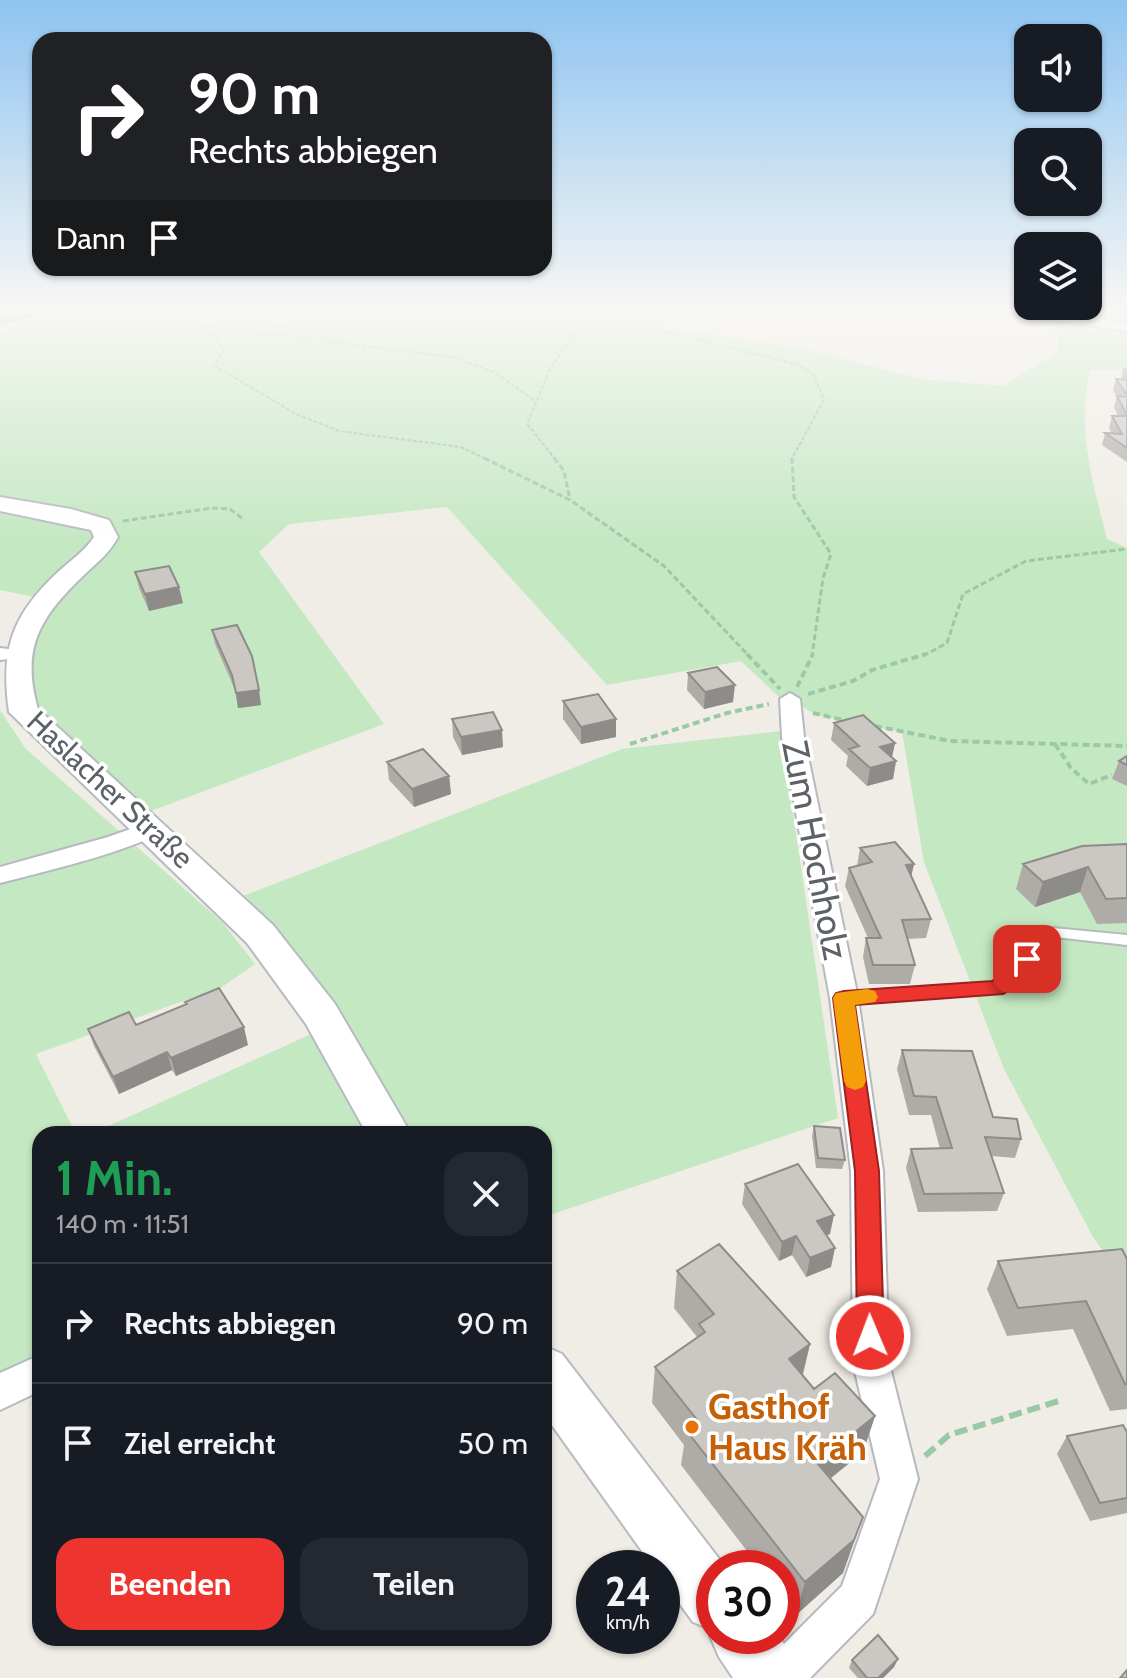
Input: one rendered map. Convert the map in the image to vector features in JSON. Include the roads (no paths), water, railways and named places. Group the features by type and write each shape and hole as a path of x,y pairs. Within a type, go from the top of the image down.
{"street":[{"name":"Haslacher Straße","path":"0,504 71,516 101,525 106,537 34,609 5,654 14,694 24,712 260,934 304,988 384,1126"},
{"name":"Zum Hochholz","path":"780,1678 858,1599 899,1479 871,1363 867,1171 844,998 793,737 790,699"},
{"path":"0,875 117,842 150,829"},
{"path":"0,1392 32,1376"},
{"path":"552,1382 696,1577"},
{"path":"753,1654 771,1678"}],"lane":[{"path":"844,998 995,988 1013,980 1042,939 1053,932 1127,940"}],"place":[{"name":"Gasthof Haus Kräh","path":"692,1427"}]}
